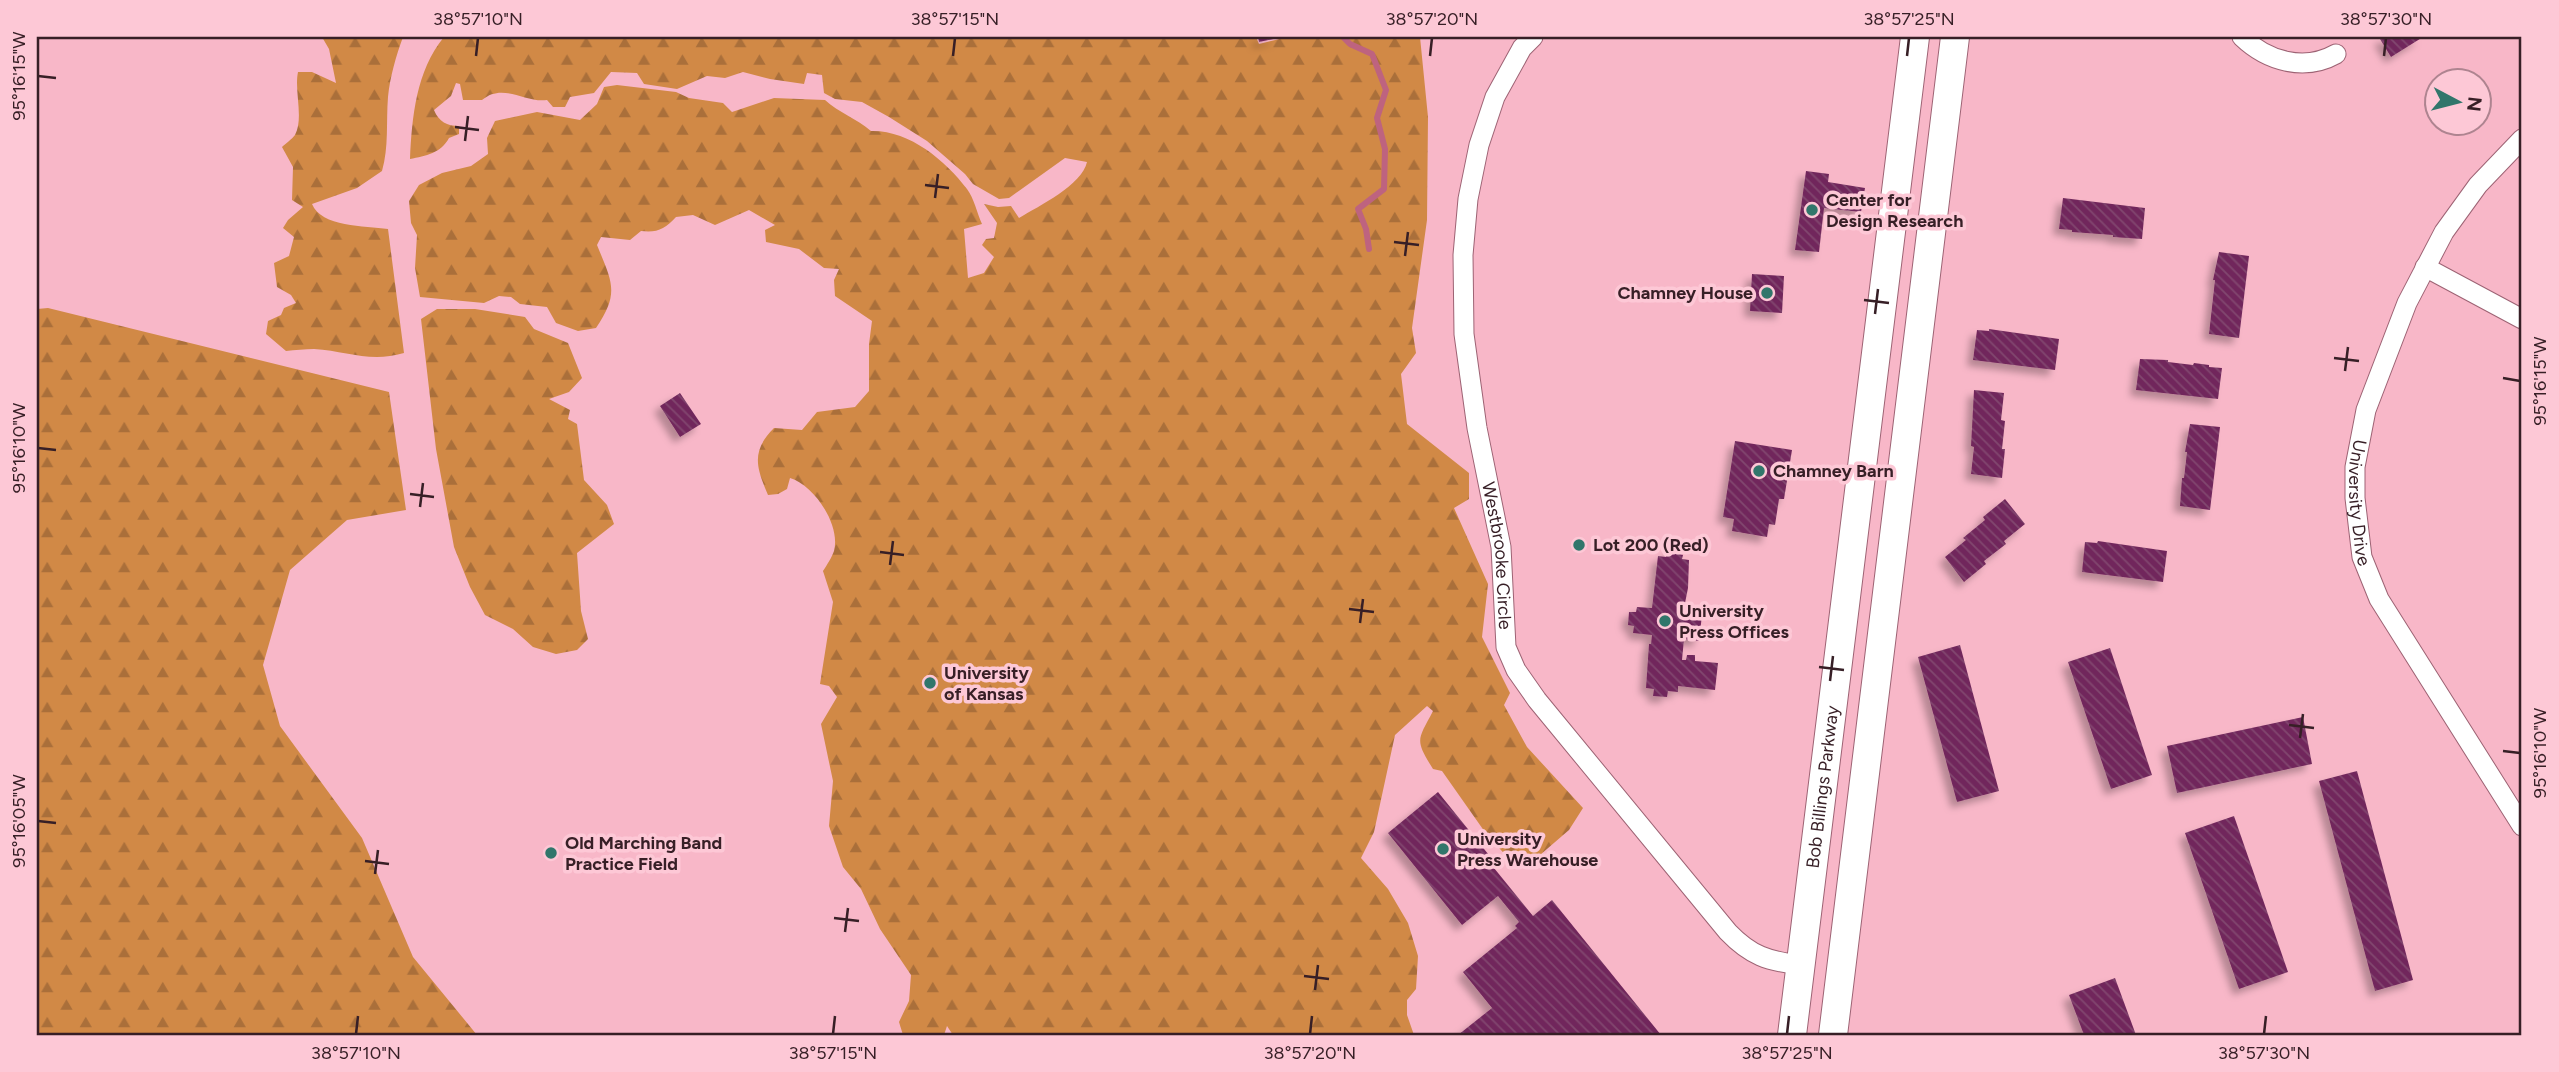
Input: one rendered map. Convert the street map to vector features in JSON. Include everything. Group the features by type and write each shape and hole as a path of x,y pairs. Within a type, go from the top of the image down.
{"main road":[{"name":"Bob Billings Parkway","path":"1792,1035 1915,37"},
{"path":"1833,1035 1955,37"}],"street":[{"name":"Westbrooke Circle","path":"1532,37 1522,48 1494,97 1479,145 1468,199 1463,255 1464,334 1477,428 1501,547 1506,647 1516,670 1537,701 1728,932 1743,948 1761,958 1800,965"},
{"path":"2242,37 2268,57 2288,61 2313,63 2336,54"},
{"name":"University Drive","path":"2522,139 2478,185 2444,232 2407,303 2366,410 2360,435 2355,498 2362,557 2379,599 2522,826"},
{"path":"2425,267 2522,319"}],"green space":[{"path":"322,37 403,37 389,89 382,171 357,188 312,204 317,212 334,221 388,229 404,353 392,356 359,356 314,349 286,351 266,334 268,321 281,315 284,308 296,303 291,295 277,287 274,263 289,256 294,237 283,228 303,207 292,200 293,167 282,147 295,135 298,128 298,72 312,72 336,83 329,49"},
{"path":"444,37 1256,37 1259,44 1288,37 1420,37 1428,117 1427,220 1412,328 1416,353 1401,374 1407,424 1469,473 1469,499 1454,508 1488,584 1482,637 1510,693 1504,705 1527,747 1583,808 1569,830 1540,855 1513,863 1487,835 1442,771 1433,769 1427,759 1420,740 1433,711 1427,706 1395,735 1374,832 1361,858 1388,889 1408,923 1418,956 1416,989 1407,1000 1407,1015 1414,1035 953,1035 947,1026 944,1035 903,1035 899,1022 909,1001 911,975 880,929 861,889 843,867 829,826 833,781 821,724 837,697 829,686 820,684 833,602 823,571 834,551 833,530 824,507 799,482 790,478 787,489 768,495 758,460 762,444 774,428 802,430 817,412 855,407 869,391 872,321 835,296 834,280 839,269 824,268 799,249 766,242 765,230 775,225 749,210 715,225 693,215 676,217 660,229 641,231 630,240 601,237 597,245 610,278 611,296 604,316 596,328 578,331 556,323 547,307 520,304 511,297 499,296 484,303 420,297 415,268 417,235 411,223 409,201 419,185 442,173 471,166 488,154 487,138 495,121 537,112 580,120 597,104 604,87 617,85 676,92 689,98 723,103 732,112 774,98 825,100 871,131 885,132 912,141 948,168 974,201 982,224 964,229 968,278 984,273 994,257 982,245 986,239 994,238 997,223 984,204 1011,206 1019,218 1069,187 1087,162 1065,158 1009,198 999,199 973,184 927,141 889,117 862,102 835,99 824,93 822,75 807,73 804,84 743,72 725,78 707,76 677,89 644,84 637,73 611,72 594,93 570,97 565,107 553,107 547,100 506,93 490,95 482,100 463,100 460,84 456,83 451,96 434,110 444,122 459,126 459,134 449,138 442,147 432,153 410,159 414,111 421,79"},
{"path":"48,308 389,392 406,510 347,520 290,570 263,665 280,726 362,838 413,957 477,1035 37,1035 37,309"},
{"path":"437,309 475,309 525,317 534,329 568,343 582,378 569,392 549,399 570,410 568,419 577,424 584,480 607,505 614,524 577,553 581,611 588,639 577,650 556,654 533,647 513,629 485,615 470,587 454,547 436,449 421,319"}],"building":[{"path":"1258,37 1278,37 1278,38 1259,42"},
{"path":"2423,37 2391,57 2380,39"},
{"name":"Center for Design Research","path":"1806,171 1829,174 1828,182 1865,188 1861,212 1824,208 1819,252 1795,250"},
{"path":"2063,198 2145,208 2142,239 2059,229"},
{"path":"2219,252 2249,256 2239,338 2209,334 2213,280"},
{"name":"Chamney House","path":"1752,274 1784,276 1782,313 1750,311"},
{"path":"1989,329 2059,339 2055,370 1973,360 1977,330"},
{"path":"2140,359 2222,368 2218,399 2136,390"},
{"path":"1974,390 2004,393 2001,420 2005,421 2002,478 1971,474"},
{"path":"680,393 701,424 680,437 660,406"},
{"path":"2190,424 2220,427 2210,510 2180,506"},
{"name":"Chamney Barn","path":"1735,441 1792,450 1784,499 1779,499 1775,525 1769,524 1767,537 1732,531 1734,519 1723,517"},
{"path":"2005,499 2025,524 2004,541 2006,544 1984,561 1986,564 1964,582 1945,557 1966,540 1963,538"},
{"path":"2098,541 2167,551 2163,582 2082,572 2085,542"},
{"name":"University Press Offices","path":"1671,550 1683,555 1682,559 1689,560 1688,588 1683,613 1702,615 1699,641 1684,639 1682,660 1686,660 1687,655 1695,655 1695,661 1718,663 1715,690 1678,686 1678,692 1668,691 1667,697 1653,696 1654,689 1646,688 1652,635 1633,633 1634,626 1628,625 1629,612 1636,612 1637,607 1652,608 1658,556 1666,557 1666,553"},
{"path":"1960,645 1999,791 1957,802 1918,657"},
{"path":"2110,648 2152,775 2111,789 2068,662"},
{"path":"2303,717 2312,764 2177,793 2167,746"},
{"path":"2357,771 2413,980 2375,991 2319,781"},
{"path":"1438,792 1497,865 1494,868 1533,916 1552,900 1661,1035 1458,1035 1492,1008 1463,972 1517,928 1515,926 1519,922 1498,896 1462,925 1388,833"},
{"path":"2234,816 2288,972 2239,989 2185,833"},
{"path":"2115,978 2136,1035 2084,1035 2069,995"}],"waterway":[{"path":"1343,37 1350,44 1372,54 1386,90 1377,118 1385,149 1384,189 1358,209 1366,229 1369,249"}],"place":[{"name":"Center for Design Research","path":"1812,210"},
{"name":"Chamney House","path":"1767,293"},
{"name":"Chamney Barn","path":"1759,471"},
{"name":"Lot 200 (Red)","path":"1579,545"},
{"name":"University Press Offices","path":"1665,621"},
{"name":"University of Kansas","path":"930,683"},
{"name":"University Press Warehouse","path":"1443,849"},
{"name":"Old Marching Band Practice Field","path":"551,853"}]}
